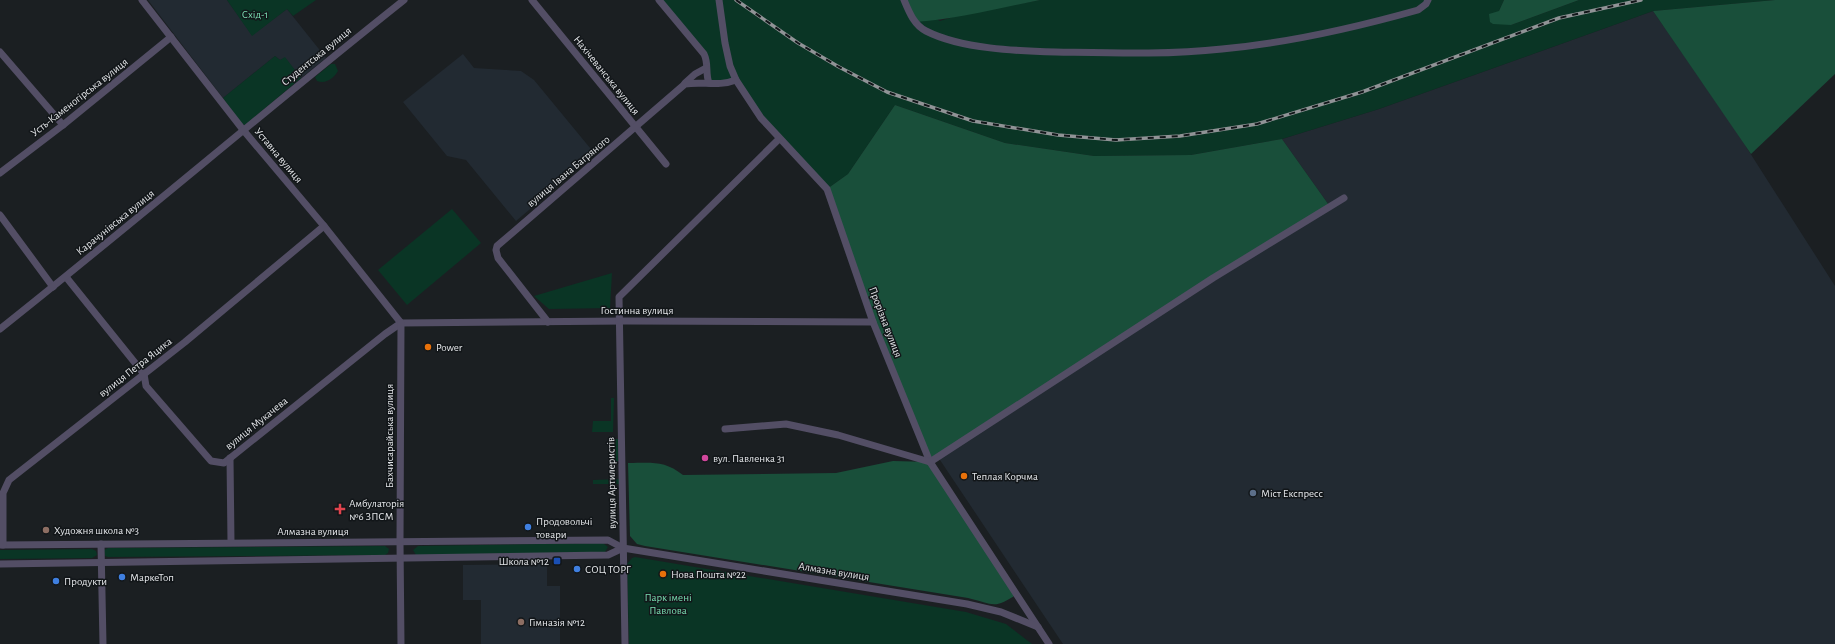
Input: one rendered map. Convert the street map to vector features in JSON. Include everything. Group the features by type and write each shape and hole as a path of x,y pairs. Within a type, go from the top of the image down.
{"street":[{"name":"Уставна вулиця","path":"142,0 244,131 324,226 401,323"},
{"name":"Студентська вулиця","path":"244,131 299,84 404,0"},
{"name":"Нахічеванська вулиця","path":"532,0 635,128 666,164"},
{"path":"658,0 704,54 707,60 706,76 709,83"},
{"path":"904,0 911,17 925,31 952,40 1006,50 1162,53 1223,49 1318,34 1418,10 1426,4 1428,0"},
{"name":"Прорізна вулиця","path":"720,4 730,66 736,80 761,118 827,189 873,322 930,462 1049,644"},
{"name":"Усть-Каменогірська вулиця","path":"0,173 63,125 171,37"},
{"path":"0,52 63,125"},
{"name":"вулиця Івана Багряного","path":"548,322 498,258 496,250 497,246 635,128 695,74 706,68"},
{"path":"685,84 693,82 718,85 736,80"},
{"name":"Карачунівська вулиця","path":"0,329 66,277 244,131"},
{"name":"вулиця Артилеристів","path":"625,644 619,297 779,138"},
{"path":"725,429 786,424 838,435 930,462 1213,278 1344,198"},
{"path":"0,215 53,287"},
{"name":"вулиця Петра Яцика","path":"2,545 3,493 9,480 144,374 324,226"},
{"name":"вулиця Мукачева","path":"66,277 144,374 146,386 211,461 224,463 385,334 401,323"},
{"name":"Гостинна вулиця","path":"401,323 620,321 873,322"},
{"name":"Бахчисарайська вулиця","path":"401,323 401,644"},
{"path":"230,458 231,542"},
{"name":"Алмазна вулиця","path":"2,545 608,540 623,548 967,604 1001,612 1038,627"},
{"path":"101,544 102,644"},
{"path":"0,564 608,556 623,548"}],"shaded area":[{"path":"148,0 227,0 252,35 287,9 326,58 301,78 285,58 280,60 275,56 223,98"},
{"path":"1653,11 1736,131 1835,286 1835,644 1063,644 938,457 1213,278 1331,208 1282,139 1379,109"},
{"path":"463,54 474,68 521,71 534,80 595,154 516,221 466,160 447,156 403,102"},
{"name":"Гімназія №12","path":"547,564 547,586 560,586 560,644 481,644 481,600 463,600 463,565"}],"green space":[{"name":"Схід-1","path":"227,0 316,0 293,16 287,9 252,36"},
{"path":"659,0 904,0 940,21 959,15 1040,0 1504,0 1499,11 1511,25 1579,0 1775,0 1653,11 1379,109 1282,139 1191,155 1094,156 1005,143 895,105 848,174 827,189 779,139 736,81 709,83 707,60"},
{"path":"904,0 1040,0 961,16 914,22"},
{"path":"1504,0 1579,0 1511,25 1493,24 1490,22 1489,14 1499,11"},
{"path":"1775,0 1835,0 1835,74 1751,154 1653,11"},
{"path":"275,56 280,60 285,57 301,78 245,125 242,124 223,98"},
{"path":"331,64 335,64 338,71 336,74 326,81 317,81 315,77"},
{"path":"895,105 1005,143 1094,156 1191,155 1282,139 1331,208 1213,278 930,462 873,322 827,189 848,174"},
{"path":"452,209 481,243 407,305 378,270"},
{"path":"612,273 610,308 549,309 534,296"},
{"path":"611,398 614,398 613,432 592,432 593,421 611,421"},
{"path":"612,439 618,439 618,463 612,463"},
{"path":"893,461 930,462 1017,594 1009,599 998,604 988,604 968,598 645,546 637,544 630,536 628,463 657,463 670,467 683,475 836,473"},
{"path":"622,479 622,484 593,484 593,480"},
{"path":"603,543 608,547 605,552 416,555 413,550 418,546"},
{"path":"385,546 389,549 388,553 385,555 108,557 105,556 104,550 108,548"},
{"path":"92,549 96,551 97,555 92,558 0,559 0,550"},
{"name":"Парк імені Павлова","path":"635,557 966,612 1006,624 1032,644 629,644 627,564 632,558"}],"railway":[{"path":"736,0 798,43 839,67 887,92 973,121 1058,135 1116,140 1180,136 1257,124 1362,92 1559,18 1641,0"}],"place":[{"name":"Power","path":"428,347"},
{"name":"вул. Павленка 31","path":"705,458"},
{"name":"Теплая Корчма","path":"964,476"},
{"name":"Міст Експресс","path":"1253,493"},
{"name":"Амбулаторія №6 ЗПСМ","path":"340,509"},
{"name":"Продовольчі товари","path":"528,527"},
{"name":"Художня школа №3","path":"46,530"},
{"name":"Школа №12","path":"557,561"},
{"name":"СОЦ ТОРГ","path":"577,569"},
{"name":"Нова Пошта №22","path":"663,574"},
{"name":"МаркеТоп","path":"122,577"},
{"name":"Продукти","path":"56,581"},
{"name":"Гімназія №12","path":"521,622"}]}
